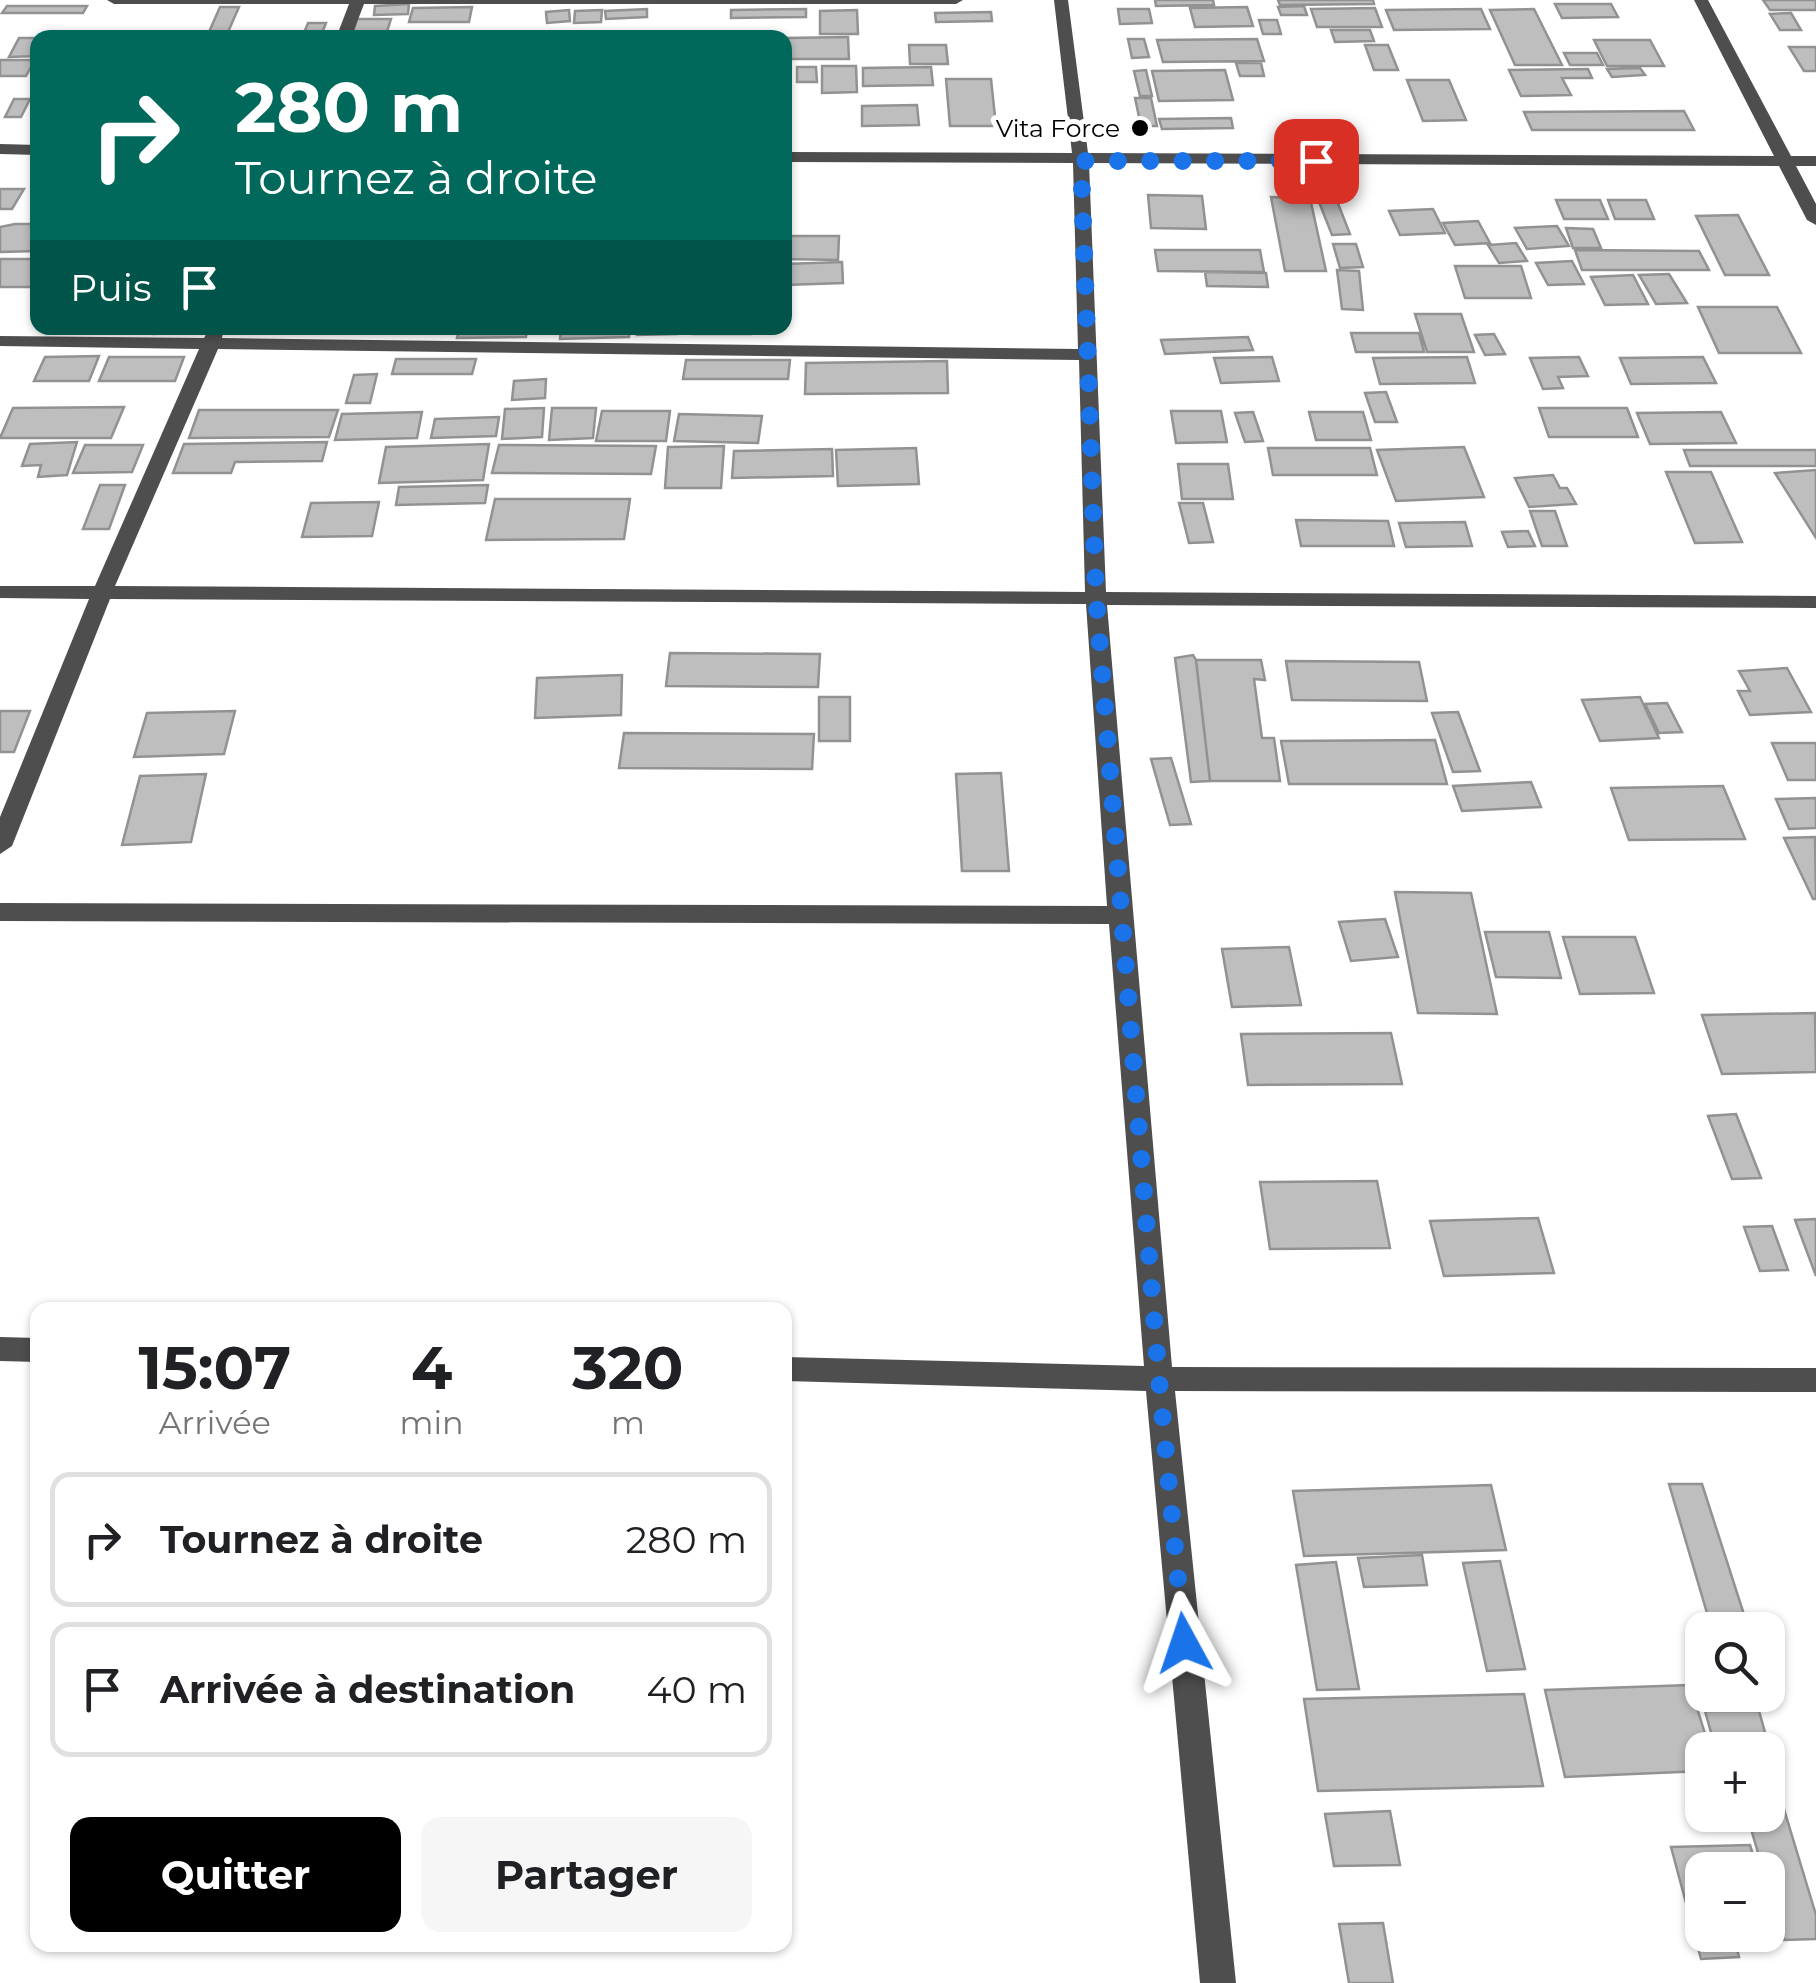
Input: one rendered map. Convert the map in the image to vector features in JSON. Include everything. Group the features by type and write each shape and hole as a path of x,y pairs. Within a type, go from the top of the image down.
{"street":[{"path":"114,0 956,0"},
{"path":"1062,0 1081,161 1096,596 1120,916 1159,1379 1218,1983"},
{"path":"1701,0 1816,220"},
{"path":"347,30 358,1"},
{"path":"0,149 30,150"},
{"path":"792,157 1816,161"},
{"path":"0,341 184,335"},
{"path":"0,846 102,594 215,335"},
{"path":"257,335 1088,355"},
{"path":"0,592 1816,602"},
{"path":"0,912 1120,916"},
{"path":"0,1350 30,1350"},
{"path":"792,1370 1159,1379 1816,1380"}],"building":[{"path":"1155,0 1213,0 1214,5 1156,6"},
{"path":"1278,0 1373,0 1374,4 1280,5"},
{"path":"1763,0 1816,0 1816,10 1770,10"},
{"path":"409,4 408,14 374,15 375,6"},
{"path":"1555,4 1611,4 1618,17 1562,18"},
{"path":"7,6 87,6 83,13 2,13"},
{"path":"1304,6 1307,15 1281,15 1278,7"},
{"path":"220,7 239,7 229,30 210,30"},
{"path":"472,7 469,22 409,22 413,8"},
{"path":"1247,7 1253,26 1195,27 1190,8"},
{"path":"1375,8 1382,27 1317,27 1311,9"},
{"path":"647,9 647,17 606,19 605,11"},
{"path":"806,9 806,17 731,18 731,10"},
{"path":"1118,9 1149,9 1152,23 1120,24"},
{"path":"1481,9 1490,29 1394,30 1386,10"},
{"path":"1534,9 1562,65 1515,65 1490,10"},
{"path":"569,10 570,21 547,23 546,12"},
{"path":"602,10 601,22 574,23 575,11"},
{"path":"857,10 858,34 820,34 820,11"},
{"path":"991,12 992,21 936,22 935,13"},
{"path":"1791,13 1801,30 1780,30 1770,14"},
{"path":"357,19 391,19 388,30 354,30"},
{"path":"1259,20 1277,20 1281,34 1263,34"},
{"path":"308,23 326,23 323,30 305,30"},
{"path":"1331,30 1370,30 1374,41 1335,42"},
{"path":"848,37 849,59 792,59 792,38"},
{"path":"19,38 30,38 30,56 9,57"},
{"path":"1128,39 1144,39 1149,57 1132,58"},
{"path":"1257,39 1264,61 1163,62 1157,40"},
{"path":"1594,40 1650,40 1664,66 1607,66"},
{"path":"909,45 946,45 948,64 910,64"},
{"path":"1365,45 1388,45 1398,70 1374,70"},
{"path":"1789,47 1816,47 1816,71 1804,71"},
{"path":"1564,53 1597,53 1603,65 1570,65"},
{"path":"0,60 30,60 26,76 0,76"},
{"path":"1236,63 1261,63 1264,76 1240,76"},
{"path":"822,66 856,66 857,92 822,93"},
{"path":"797,67 816,67 817,82 797,82"},
{"path":"931,67 933,85 863,86 863,68"},
{"path":"1640,68 1645,75 1612,77 1607,69"},
{"path":"1588,69 1592,78 1562,78 1571,95 1521,96 1509,70"},
{"path":"1146,70 1152,96 1140,96 1134,71"},
{"path":"1225,70 1233,100 1159,101 1152,71"},
{"path":"946,79 991,79 996,126 950,126"},
{"path":"1407,80 1449,80 1466,120 1423,121"},
{"path":"1135,98 1151,98 1157,126 1141,126"},
{"path":"14,99 30,99 21,117 5,117"},
{"path":"917,105 919,125 862,126 862,106"},
{"path":"1684,111 1694,130 1532,130 1524,112"},
{"path":"1231,118 1233,128 1162,129 1159,119"},
{"path":"0,189 24,189 12,209 0,209"},
{"path":"1148,195 1202,196 1206,229 1151,228"},
{"path":"1271,197 1310,198 1326,271 1285,271"},
{"path":"1556,200 1600,200 1608,219 1564,219"},
{"path":"1608,200 1646,200 1654,219 1615,219"},
{"path":"1337,201 1350,234 1332,235 1319,202"},
{"path":"1433,209 1445,233 1400,235 1389,211"},
{"path":"1738,215 1769,275 1725,275 1696,216"},
{"path":"1478,221 1490,243 1455,245 1443,223"},
{"path":"30,224 30,251 0,252 0,227"},
{"path":"1557,226 1569,246 1527,249 1515,228"},
{"path":"1566,228 1593,229 1601,248 1573,248"},
{"path":"792,236 839,236 838,260 792,259"},
{"path":"1516,243 1527,261 1499,263 1488,245"},
{"path":"1333,244 1356,244 1363,267 1340,268"},
{"path":"1155,250 1260,250 1264,272 1158,271"},
{"path":"1575,250 1699,251 1709,270 1582,270"},
{"path":"0,259 30,259 30,287 0,287"},
{"path":"1572,261 1584,284 1548,285 1536,263"},
{"path":"842,262 843,283 792,285 792,264"},
{"path":"1455,266 1521,266 1531,298 1465,298"},
{"path":"1337,270 1359,271 1363,310 1342,309"},
{"path":"1205,272 1266,273 1268,287 1207,286"},
{"path":"1669,274 1687,303 1656,304 1639,275"},
{"path":"1633,275 1648,304 1605,305 1591,277"},
{"path":"1698,307 1777,307 1801,353 1719,353"},
{"path":"1415,314 1461,314 1474,352 1427,352"},
{"path":"1351,333 1419,333 1424,352 1356,352"},
{"path":"1494,334 1505,354 1485,355 1475,335"},
{"path":"458,335 526,335 526,337 457,338"},
{"path":"560,335 629,335 629,337 560,339"},
{"path":"1248,337 1253,350 1165,354 1161,340"},
{"path":"99,356 89,381 34,381 45,357"},
{"path":"109,357 184,357 175,381 99,381"},
{"path":"1272,357 1279,381 1221,383 1214,358"},
{"path":"1467,357 1475,383 1380,384 1373,358"},
{"path":"1579,357 1588,376 1558,377 1563,388 1543,389 1530,358"},
{"path":"1703,357 1716,383 1631,384 1620,358"},
{"path":"396,359 476,359 472,374 392,374"},
{"path":"686,360 790,360 788,379 683,379"},
{"path":"947,361 948,393 805,394 806,363"},
{"path":"377,374 370,403 346,403 354,375"},
{"path":"546,379 545,398 512,400 514,381"},
{"path":"1386,392 1397,422 1375,422 1365,393"},
{"path":"124,407 111,438 0,438 13,408"},
{"path":"544,408 542,437 502,439 505,409"},
{"path":"552,408 596,408 593,438 549,440"},
{"path":"1539,408 1627,408 1638,437 1549,437"},
{"path":"199,410 338,410 329,437 189,438"},
{"path":"602,411 670,411 666,441 596,441"},
{"path":"1171,411 1221,411 1227,442 1176,443"},
{"path":"422,412 417,438 335,440 342,414"},
{"path":"1253,412 1263,441 1245,442 1235,413"},
{"path":"1309,412 1363,412 1371,440 1316,440"},
{"path":"1721,412 1736,443 1650,444 1637,413"},
{"path":"679,414 762,416 758,443 674,441"},
{"path":"499,417 496,436 431,438 435,419"},
{"path":"77,442 67,475 38,477 41,465 22,466 30,444"},
{"path":"327,442 322,461 235,462 231,473 173,473 184,444"},
{"path":"489,444 483,480 379,483 386,447"},
{"path":"85,445 143,445 132,472 73,473"},
{"path":"499,445 656,446 651,474 492,473"},
{"path":"724,446 721,488 665,488 668,447"},
{"path":"1464,447 1484,497 1396,501 1377,450"},
{"path":"916,448 919,484 838,486 836,450"},
{"path":"1268,448 1370,448 1377,475 1273,475"},
{"path":"832,449 833,476 732,478 734,451"},
{"path":"1684,450 1816,450 1816,466 1690,466"},
{"path":"1178,464 1228,464 1233,499 1182,499"},
{"path":"1816,470 1816,538 1775,473"},
{"path":"1666,472 1711,472 1742,542 1695,543"},
{"path":"1553,475 1576,504 1529,507 1515,478"},
{"path":"100,485 125,485 109,529 83,529"},
{"path":"488,485 485,503 396,505 399,487"},
{"path":"495,499 630,499 624,539 486,540"},
{"path":"379,502 372,536 302,537 311,503"},
{"path":"1179,503 1203,503 1213,542 1189,543"},
{"path":"1530,511 1555,511 1567,546 1542,546"},
{"path":"1296,520 1388,521 1394,546 1301,546"},
{"path":"1465,522 1472,546 1406,547 1399,523"},
{"path":"1528,531 1535,546 1508,547 1502,532"},
{"path":"670,653 820,654 818,687 666,686"},
{"path":"1193,655 1210,781 1191,782 1175,658"},
{"path":"1196,660 1261,660 1265,680 1254,679 1262,738 1274,738 1280,781 1210,781"},
{"path":"1286,661 1419,662 1427,701 1292,700"},
{"path":"1787,668 1811,712 1750,715 1738,691 1750,691 1739,671"},
{"path":"622,675 621,715 535,718 537,678"},
{"path":"819,697 850,697 850,741 819,741"},
{"path":"1640,697 1659,738 1600,741 1582,700"},
{"path":"1667,703 1682,732 1659,733 1645,704"},
{"path":"0,711 30,711 14,752 0,752"},
{"path":"235,711 224,754 134,757 147,713"},
{"path":"1458,712 1480,771 1453,772 1432,713"},
{"path":"624,733 814,734 812,769 619,768"},
{"path":"1435,740 1447,784 1289,784 1281,741"},
{"path":"1772,743 1816,743 1816,780 1788,780"},
{"path":"1171,758 1191,824 1170,825 1151,759"},
{"path":"1001,773 1009,871 962,871 956,774"},
{"path":"206,774 191,842 122,845 140,776"},
{"path":"1531,782 1541,807 1462,811 1453,786"},
{"path":"1723,786 1745,839 1629,840 1611,788"},
{"path":"1816,798 1816,828 1789,829 1776,799"},
{"path":"1815,837 1816,899 1813,899 1784,838"},
{"path":"1395,892 1471,893 1497,1014 1418,1013"},
{"path":"1385,919 1398,957 1351,961 1339,922"},
{"path":"1485,932 1549,932 1561,978 1496,977"},
{"path":"1563,937 1635,937 1654,993 1580,994"},
{"path":"1289,947 1301,1005 1232,1007 1222,949"},
{"path":"1815,1013 1816,1072 1722,1074 1702,1015"},
{"path":"1391,1033 1402,1084 1248,1085 1241,1034"},
{"path":"1736,1114 1761,1178 1732,1179 1708,1116"},
{"path":"1377,1181 1390,1248 1270,1249 1260,1182"},
{"path":"1538,1218 1554,1273 1444,1276 1430,1221"},
{"path":"1816,1219 1816,1276 1795,1220"},
{"path":"1772,1226 1788,1270 1760,1271 1744,1227"},
{"path":"1669,1484 1702,1484 1743,1612 1707,1612"},
{"path":"1491,1485 1506,1550 1304,1556 1293,1491"},
{"path":"1422,1555 1427,1585 1364,1587 1358,1558"},
{"path":"1500,1561 1525,1669 1487,1671 1463,1563"},
{"path":"1336,1562 1359,1689 1317,1690 1296,1565"},
{"path":"1685,1685 1685,1712 1698,1712 1704,1732 1685,1732 1685,1772 1565,1777 1545,1690"},
{"path":"1524,1694 1543,1786 1318,1791 1304,1699"},
{"path":"1705,1712 1759,1712 1765,1732 1711,1732"},
{"path":"1390,1811 1400,1865 1334,1866 1325,1814"},
{"path":"1785,1812 1816,1915 1816,1939 1785,1940 1785,1852 1758,1852 1752,1832 1785,1832"},
{"path":"1750,1845 1752,1852 1685,1852 1685,1899 1671,1847"},
{"path":"1383,1923 1393,1983 1349,1983 1339,1924"},
{"path":"1699,1952 1738,1952 1739,1957 1701,1959"}],"place":[{"name":"Vita Force","path":"1140,128"}],"route":[{"path":"1184,1643 1096,596 1081,161 1316,161"}]}
